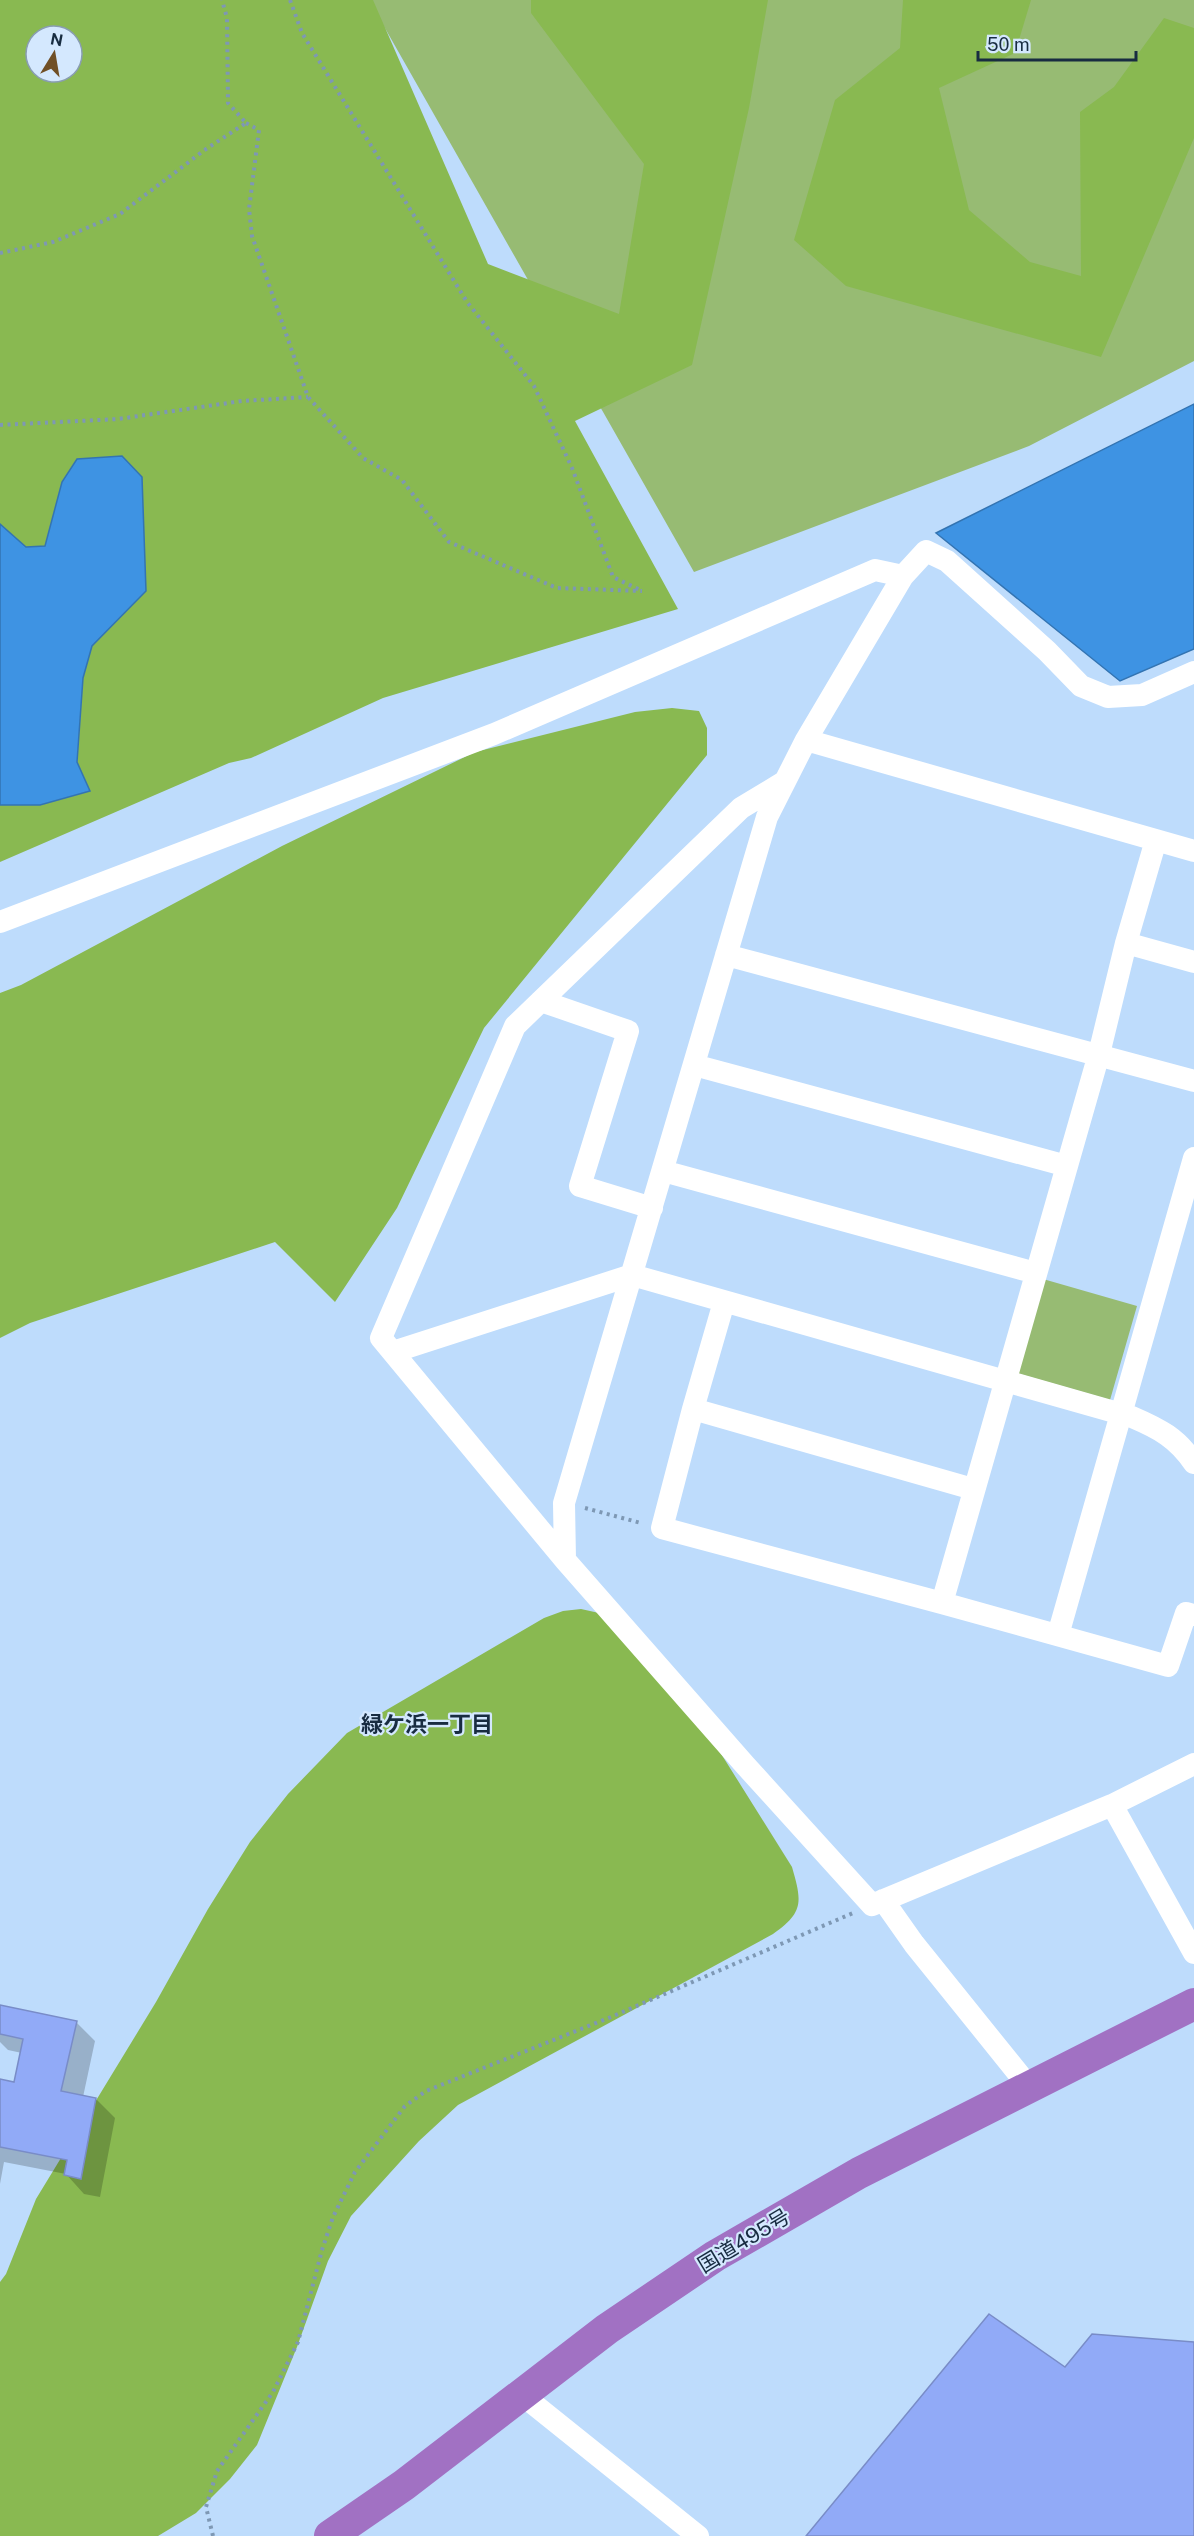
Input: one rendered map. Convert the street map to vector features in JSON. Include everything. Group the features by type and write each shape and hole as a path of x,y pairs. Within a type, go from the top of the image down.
{"highway":[{"name":"国道495号","path":"330,2536 404,2485 607,2329 715,2256 859,2173 1194,2004"}],"street":[{"path":"565,1560 564,1503 767,817 806,741 903,576 927,551 947,561 1047,651 1081,686 1107,697 1142,695 1194,672"},
{"path":"0,922 495,734 875,570 903,576"},
{"path":"806,741 1194,851"},
{"path":"785,782 741,808 515,1026 381,1338 565,1560 745,1765 914,1944 1030,2088"},
{"path":"942,1603 1099,1054 1126,943 1156,840"},
{"path":"1126,943 1194,962"},
{"path":"726,955 1194,1081"},
{"path":"541,1001 628,1032 580,1186 652,1208"},
{"path":"694,1065 1067,1166"},
{"path":"1058,1635 1119,1413 1188,1202 1194,1158"},
{"path":"663,1171 1036,1273"},
{"path":"393,1352 632,1275 1119,1413 1156,1427 1182,1445 1194,1463"},
{"path":"724,1302 662,1528 1168,1666 1186,1612 1194,1615"},
{"path":"693,1409 973,1489"},
{"path":"877,1903 1112,1805 1194,1764"},
{"path":"1112,1805 1194,1953"},
{"path":"521,2394 698,2536"}],"path":[{"path":"222,0 227,18 228,103 246,123 259,130 249,209 252,236 308,397 363,458 402,480 449,542 557,588 642,591 614,577 572,468 534,386 467,302 302,33 290,0"},
{"path":"0,253 53,242 120,214 206,149 246,123"},
{"path":"0,426 118,419 242,401 308,397"},
{"path":"564,1503 662,1528"},
{"path":"213,2536 206,2507 217,2471 273,2392 298,2342 333,2217 356,2172 405,2106 426,2091 611,2017 877,1903"}],"green space":[{"path":"0,0 373,0 488,264 619,314 644,164 531,13 531,0 768,0 749,108 692,365 575,421 678,609 383,698 251,758 229,763 0,862 0,805 40,805 90,791 77,762 83,678 92,645 146,591 62,482 45,546 26,547 0,524"},
{"path":"369,0 1194,0 1194,361 1029,446 694,572"},
{"path":"903,0 1031,0 1015,53 939,88 969,210 1030,262 1081,276 1080,112 1114,87 1164,18 1194,28 1194,138 1101,357 846,286 794,240 835,100 900,48"},
{"path":"672,708 699,711 707,728 707,755 484,1028 397,1208 335,1302 275,1242 30,1323 0,1338 0,993 21,985 282,846 475,752 635,712"},
{"path":"1043,1279 1137,1306 1110,1400 1016,1373"},
{"path":"581,1609 599,1613 668,1669 792,1867 799,1898 795,1912 773,1934 458,2105 419,2141 351,2216 328,2261 297,2347 257,2445 230,2479 196,2513 158,2536 0,2536 0,2282 6,2274 36,2199 156,2002 208,1909 250,1842 288,1794 347,1733 544,1618 563,1611"}],"water":[{"path":"1194,404 1194,649 1120,681 936,533"},
{"path":"122,456 142,477 146,591 92,646 83,678 77,762 90,791 40,805 0,805 0,524 26,547 45,546 62,482 77,459"}],"building":[{"path":"0,2005 77,2021 61,2091 96,2098 81,2179 64,2175 67,2160 0,2147 0,2079 14,2082 23,2039 0,2034"},
{"path":"989,2314 1065,2367 1092,2334 1194,2342 1194,2536 806,2536"}],"district":[{"name":"緑ケ浜一丁目","path":"427,1724"}]}
